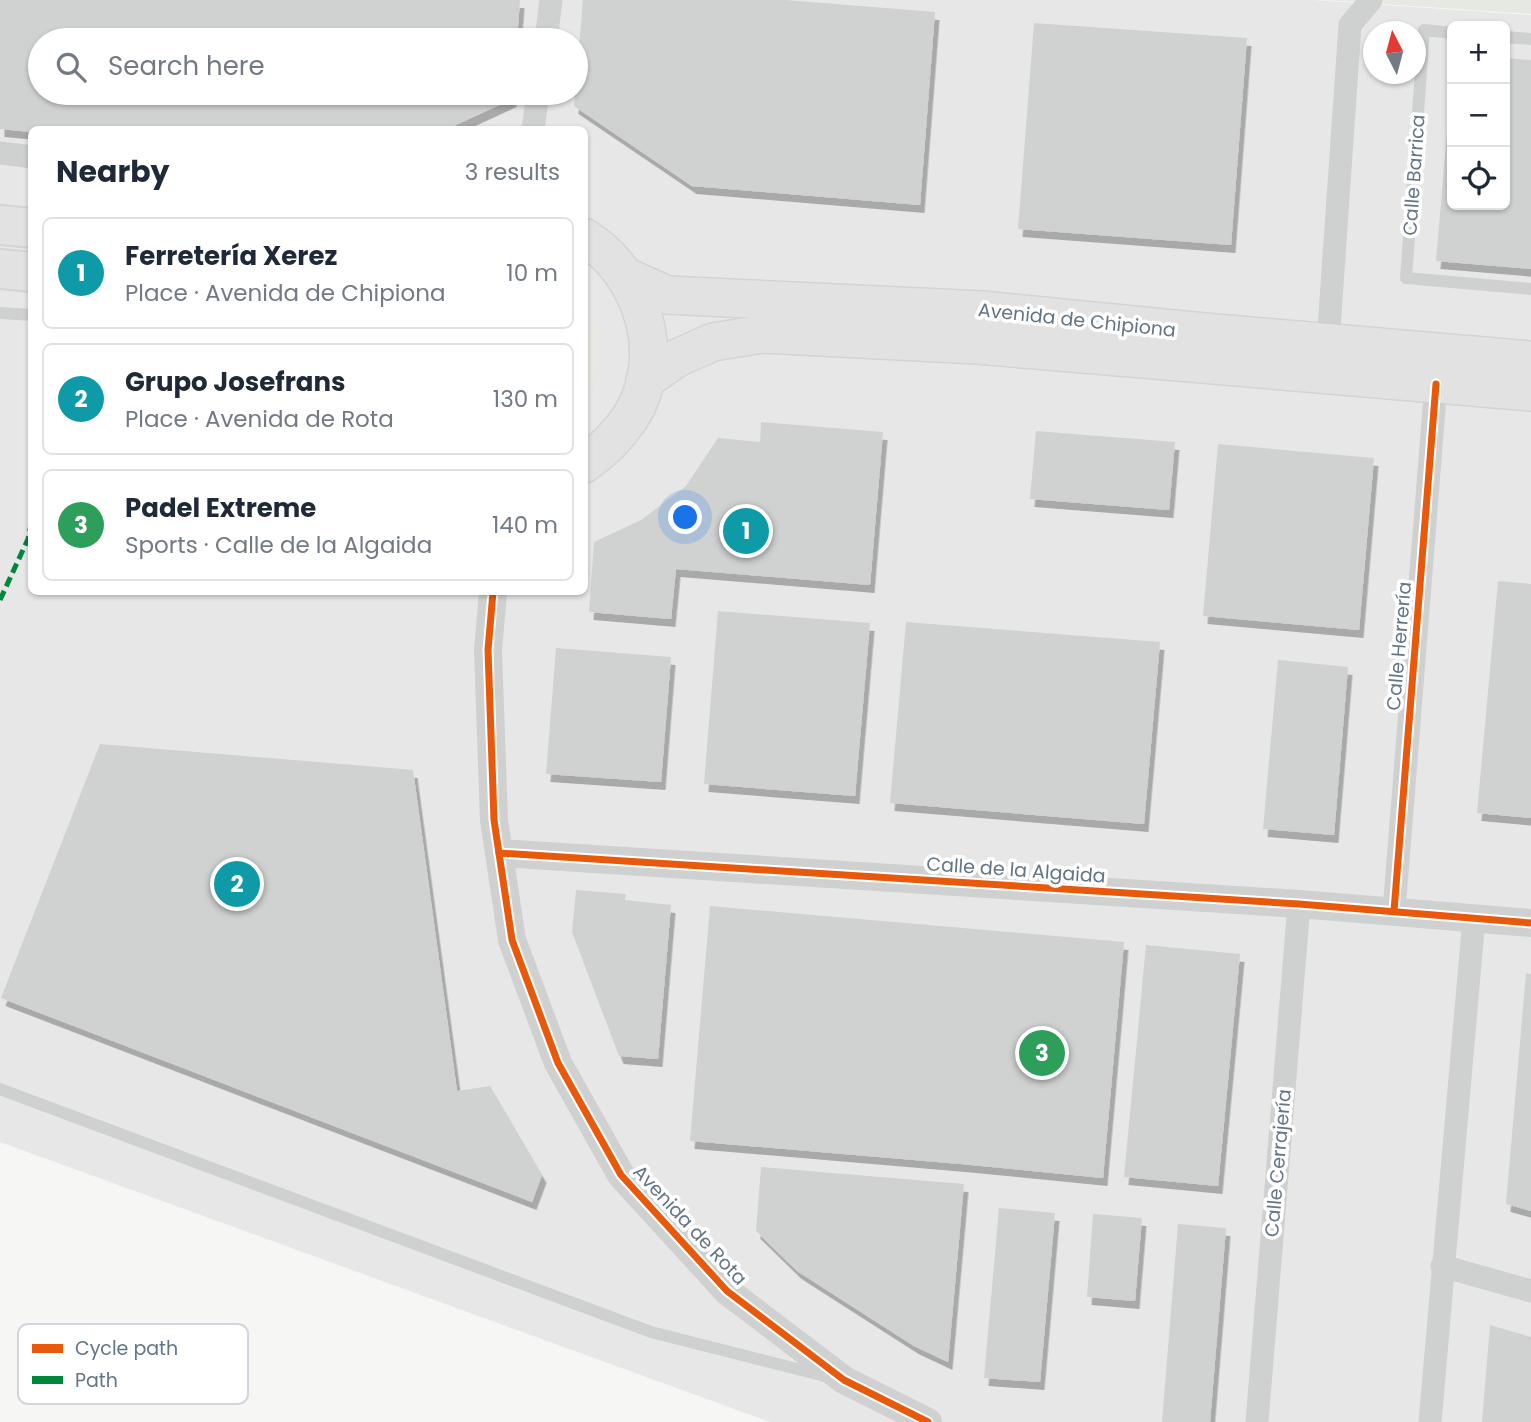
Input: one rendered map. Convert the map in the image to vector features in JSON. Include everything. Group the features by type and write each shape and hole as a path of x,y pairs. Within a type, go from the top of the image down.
{"highway":[{"path":"0,225 28,228"},
{"path":"0,269 28,272"}],"main road":[{"path":"588,239 601,247 627,276 642,309 648,344 645,380 631,416 608,446 588,461"},
{"name":"Avenida de Chipiona","path":"627,276 667,295 983,310 1531,360"},
{"name":"Avenida de Chipiona","path":"645,380 677,358 713,342 763,334 977,345 1531,392"}],"street":[{"path":"548,28 551,0"},
{"path":"1328,343 1350,25 1371,0"},
{"path":"534,126 536,105"},
{"path":"0,153 28,156"},
{"name":"Calle Herrería","path":"1394,911 1436,384"},
{"name":"Avenida de Rota","path":"493,595 488,650 494,820 512,940 558,1063 621,1175 727,1291 844,1380 929,1422"},
{"name":"Calle de la Algaida","path":"499,853 1299,904 1531,923"},
{"name":"Calle Cerrajería","path":"1257,1422 1299,904"},
{"path":"1430,1422 1475,918"},
{"path":"1442,1266 1531,1291"}],"lane":[{"name":"Calle Barrica","path":"1447,32 1424,30 1406,278 1531,289"},
{"path":"1510,37 1531,39"},
{"path":"0,313 28,316"},
{"path":"0,1089 651,1332 844,1380"}],"shaded area":[{"path":"0,0 1313,0 1531,15 1531,1422 770,1422 0,1142"},
{"path":"1325,0 1531,0 1531,14"},
{"path":"588,324 598,326 600,356 588,395"}],"building":[{"path":"0,0 520,0 518,28 28,28 28,105 499,105 454,126 28,126 28,132 0,129"},
{"path":"583,0 786,0 935,12 920,205 692,186 574,106 588,105 588,28 581,28"},
{"path":"1034,23 1247,38 1231,245 1018,229"},
{"path":"1510,58 1531,60 1531,269 1436,261 1447,133 1447,210 1510,210"},
{"path":"761,422 883,432 870,585 676,569 671,619 589,612 594,542 641,520 686,486 718,438 760,442"},
{"path":"1036,431 1175,442 1169,510 1030,499"},
{"path":"1218,444 1374,458 1359,630 1203,616"},
{"path":"1498,581 1531,584 1531,818 1477,813"},
{"path":"718,611 870,623 855,796 704,784"},
{"path":"906,622 1160,642 1144,824 890,803"},
{"path":"556,648 671,657 661,782 546,774"},
{"path":"1278,660 1348,667 1334,835 1263,829"},
{"path":"100,744 413,770 457,1091 490,1086 542,1175 532,1202 1,998"},
{"path":"576,890 626,894 625,900 671,905 658,1059 619,1056 572,932"},
{"path":"710,906 1124,942 1103,1178 690,1141"},
{"path":"1146,945 1240,954 1218,1186 1124,1177"},
{"path":"1526,973 1531,974 1531,1211 1506,1204"},
{"path":"761,1167 964,1184 948,1362 914,1346 797,1271 756,1231"},
{"path":"999,1208 1055,1213 1040,1382 984,1378"},
{"path":"1093,1214 1142,1218 1135,1301 1087,1297"},
{"path":"1178,1224 1226,1228 1210,1422 1162,1422"},
{"path":"1490,1325 1531,1337 1531,1422 1482,1422"}],"marked path":[{"path":"0,600 28,539"}],"cycle path":[{"path":"1394,911 1436,384"},
{"path":"493,595 488,650 494,820 512,940 558,1063 621,1175 727,1291 844,1380 928,1422"},
{"path":"499,853 1299,904 1531,923"}],"place":[{"name":"Ferretería Xerez","path":"746,531"},
{"name":"Grupo Josefrans","path":"237,884"},
{"name":"Padel Extreme","path":"1042,1053"}]}
